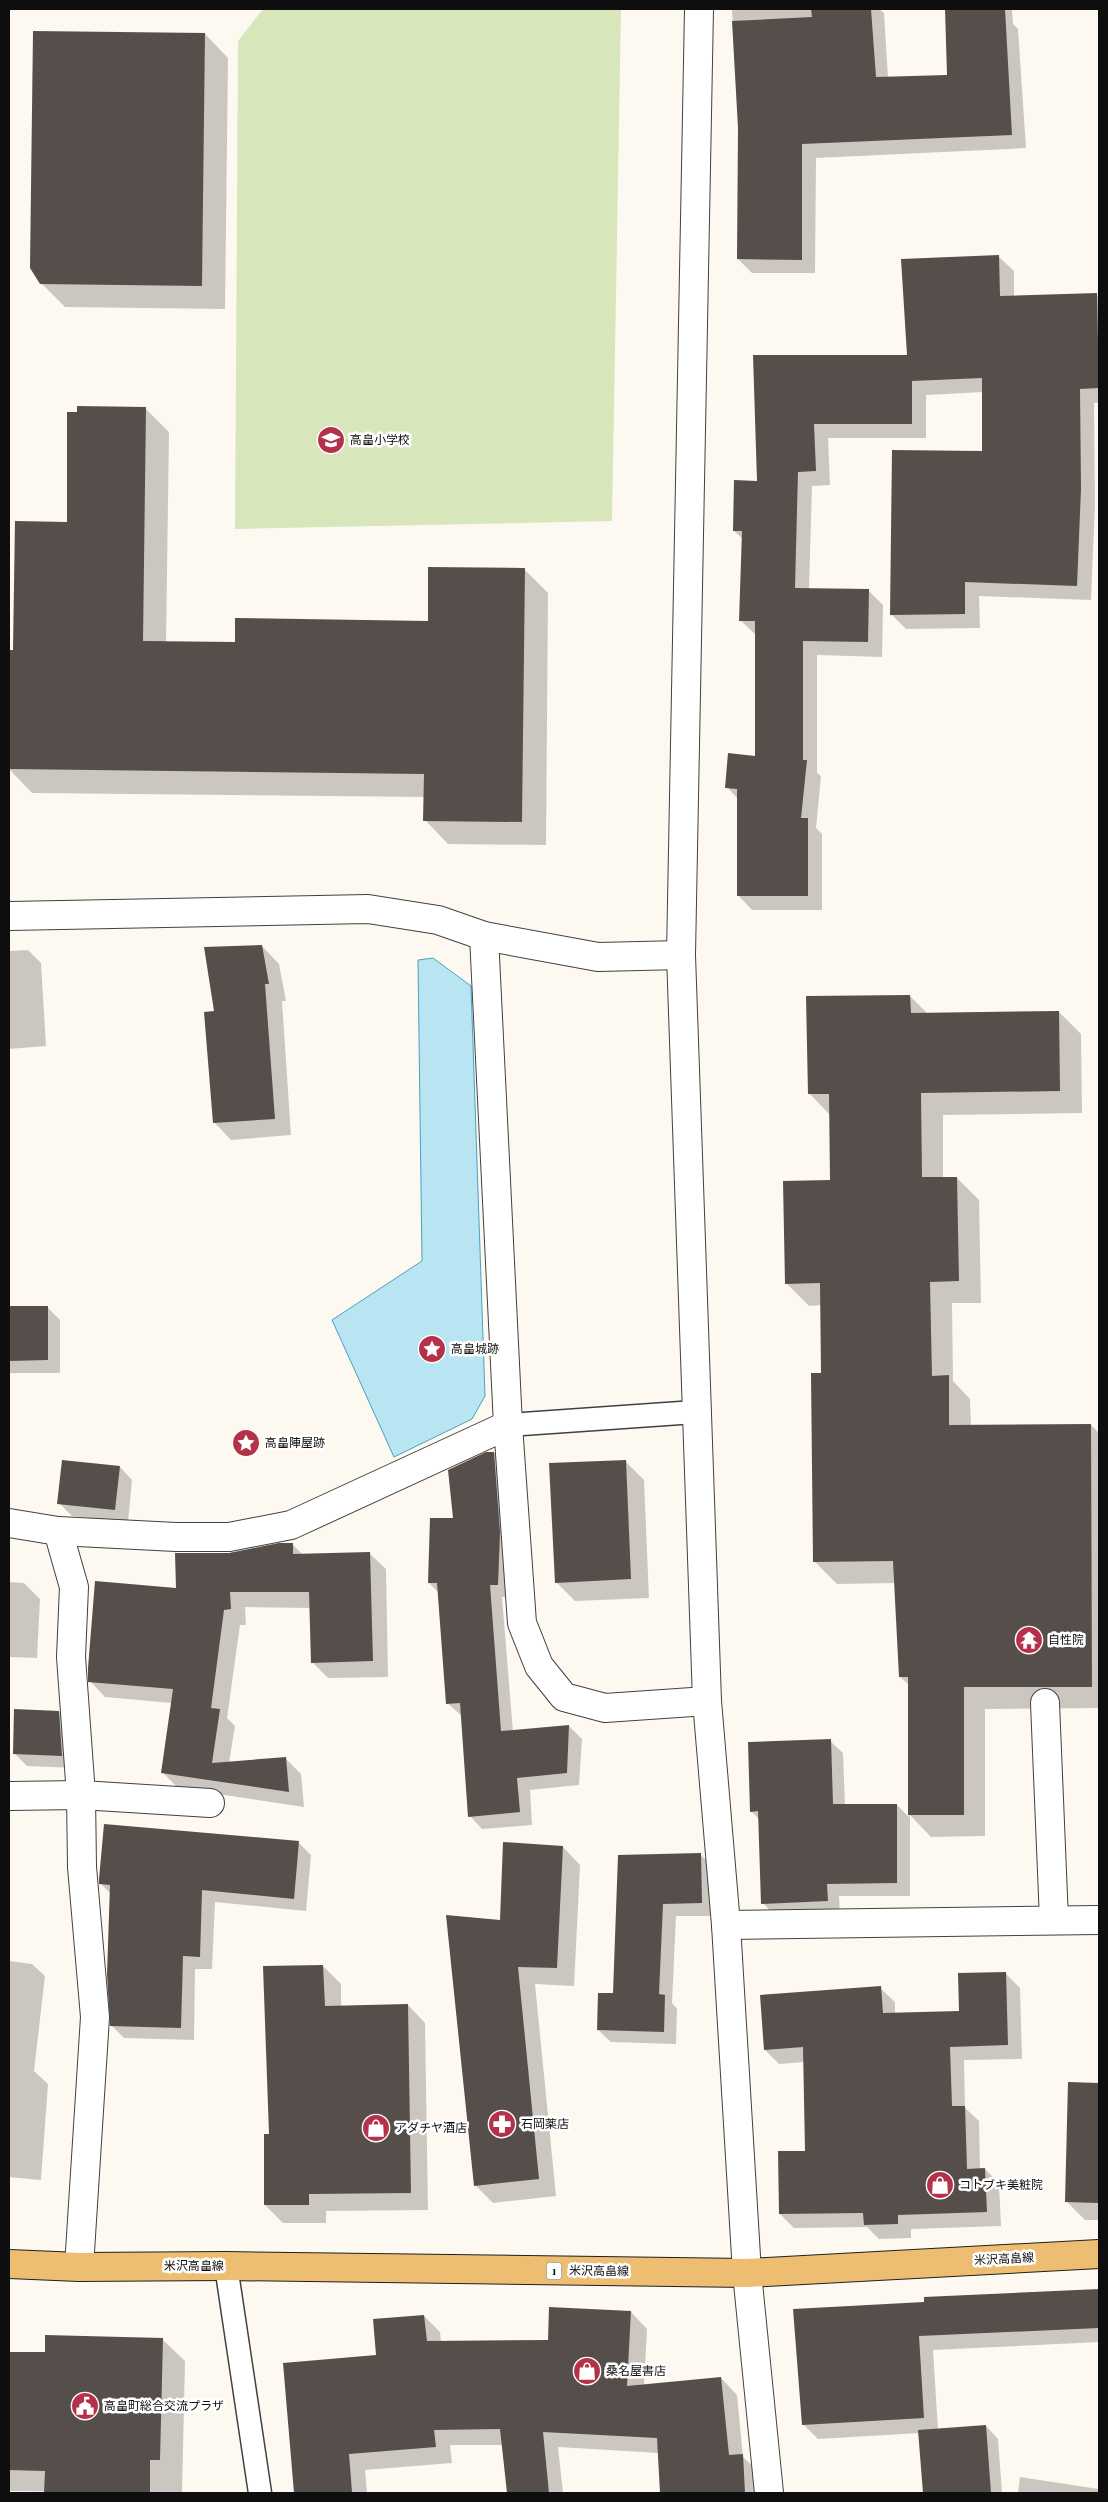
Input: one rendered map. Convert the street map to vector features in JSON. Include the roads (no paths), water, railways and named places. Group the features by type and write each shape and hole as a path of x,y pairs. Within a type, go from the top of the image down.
{"main road":[{"name":"米沢高畠線","path":"9,2264 78,2267 226,2266 747,2273 1099,2254"}],"street":[{"path":"699,9 682,955 707,1701 726,1926 747,2273 769,2493"},
{"path":"9,916 368,909 438,920 484,936 598,956 682,955"},
{"path":"484,936 508,1425 522,1623 539,1666 564,1697 605,1708 707,1701"},
{"path":"9,1523 58,1530 176,1537 229,1537 290,1525 508,1425"},
{"path":"58,1530 74,1588 71,1656 81,1795 82,1867 95,2017 78,2267"},
{"path":"1045,1702 1054,1920"},
{"path":"9,1796 81,1795 210,1803"},
{"path":"726,1926 1099,1920"}],"lane":[{"path":"508,1425 696,1412"},
{"path":"226,2266 260,2493"}],"water":[{"path":"433,958 471,986 485,1396 472,1419 394,1457 332,1320 422,1261 418,960"}],"place":[{"name":"高畠小学校","path":"331,440"},
{"name":"高畠城跡","path":"432,1349"},
{"name":"高畠陣屋跡","path":"246,1443"},
{"name":"自性院","path":"1029,1640"},
{"name":"石岡薬店","path":"502,2124"},
{"name":"アダチヤ酒店","path":"376,2128"},
{"name":"コトブキ美粧院","path":"940,2185"},
{"name":"桑名屋書店","path":"587,2371"},
{"name":"高畠町総合交流プラザ","path":"85,2406"}]}
